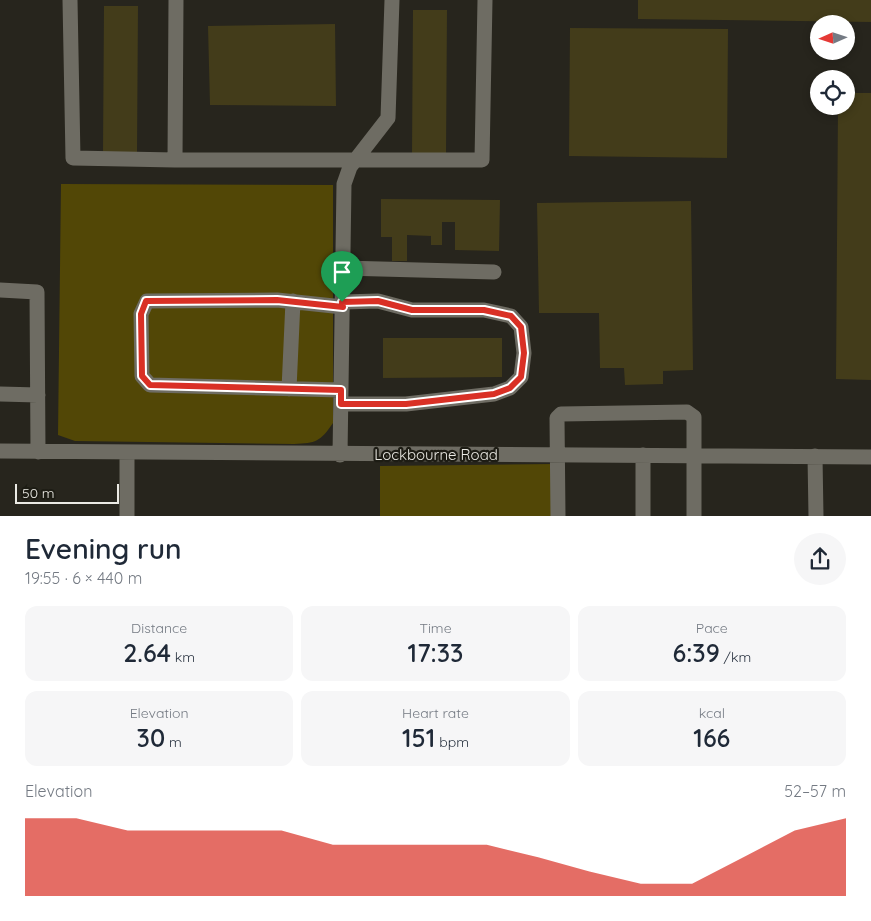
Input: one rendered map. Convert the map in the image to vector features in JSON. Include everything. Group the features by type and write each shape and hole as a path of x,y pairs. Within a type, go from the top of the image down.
{"street":[{"path":"70,0 73,158 175,160 482,160 485,0"},
{"path":"175,160 176,0"},
{"path":"340,455 344,184 350,168 388,118 392,0"},
{"path":"343,268 494,272"},
{"path":"0,290 36,292 38,452"},
{"path":"146,301 293,301 343,304 378,301 412,310 484,310 511,316 521,327 524,353 521,377 510,388 494,394 406,404 289,389 150,385 142,376 141,314 146,301"},
{"path":"289,389 293,301"},
{"path":"0,394 38,395"},
{"path":"558,516 557,418 561,414 687,412 694,417 694,516"},
{"name":"Lockbourne Road","path":"0,452 871,457"},
{"path":"127,453 127,516"},
{"path":"642,455 643,516"},
{"path":"815,456 816,516"}],"shaded area":[{"path":"61,184 333,185 333,423 325,434 313,442 294,444 75,441 58,435"},
{"path":"554,464 553,516 380,516 380,466"}],"building":[{"path":"638,0 871,0 871,22 855,22 855,15 810,15 810,21 638,19"},
{"path":"104,6 138,6 137,152 103,152"},
{"path":"413,10 447,10 446,154 412,154"},
{"path":"335,24 336,106 210,105 208,26"},
{"path":"570,28 728,29 727,158 569,156"},
{"path":"855,93 871,93 871,380 836,379 838,115 855,115"},
{"path":"381,199 500,200 499,251 455,250 455,222 442,222 442,245 431,245 431,236 407,235 407,261 392,261 392,237 381,237"},
{"path":"691,201 693,370 663,371 663,384 625,385 624,368 600,368 599,313 539,313 537,203"},
{"path":"383,338 502,338 502,377 383,378"}],"route":[{"path":"277,300 343,307 342,302 378,301 412,310 484,310 511,316 521,327 524,353 521,377 510,388 494,394 406,404 341,404 341,390 150,385 142,376 141,314 146,301 277,300"}]}
